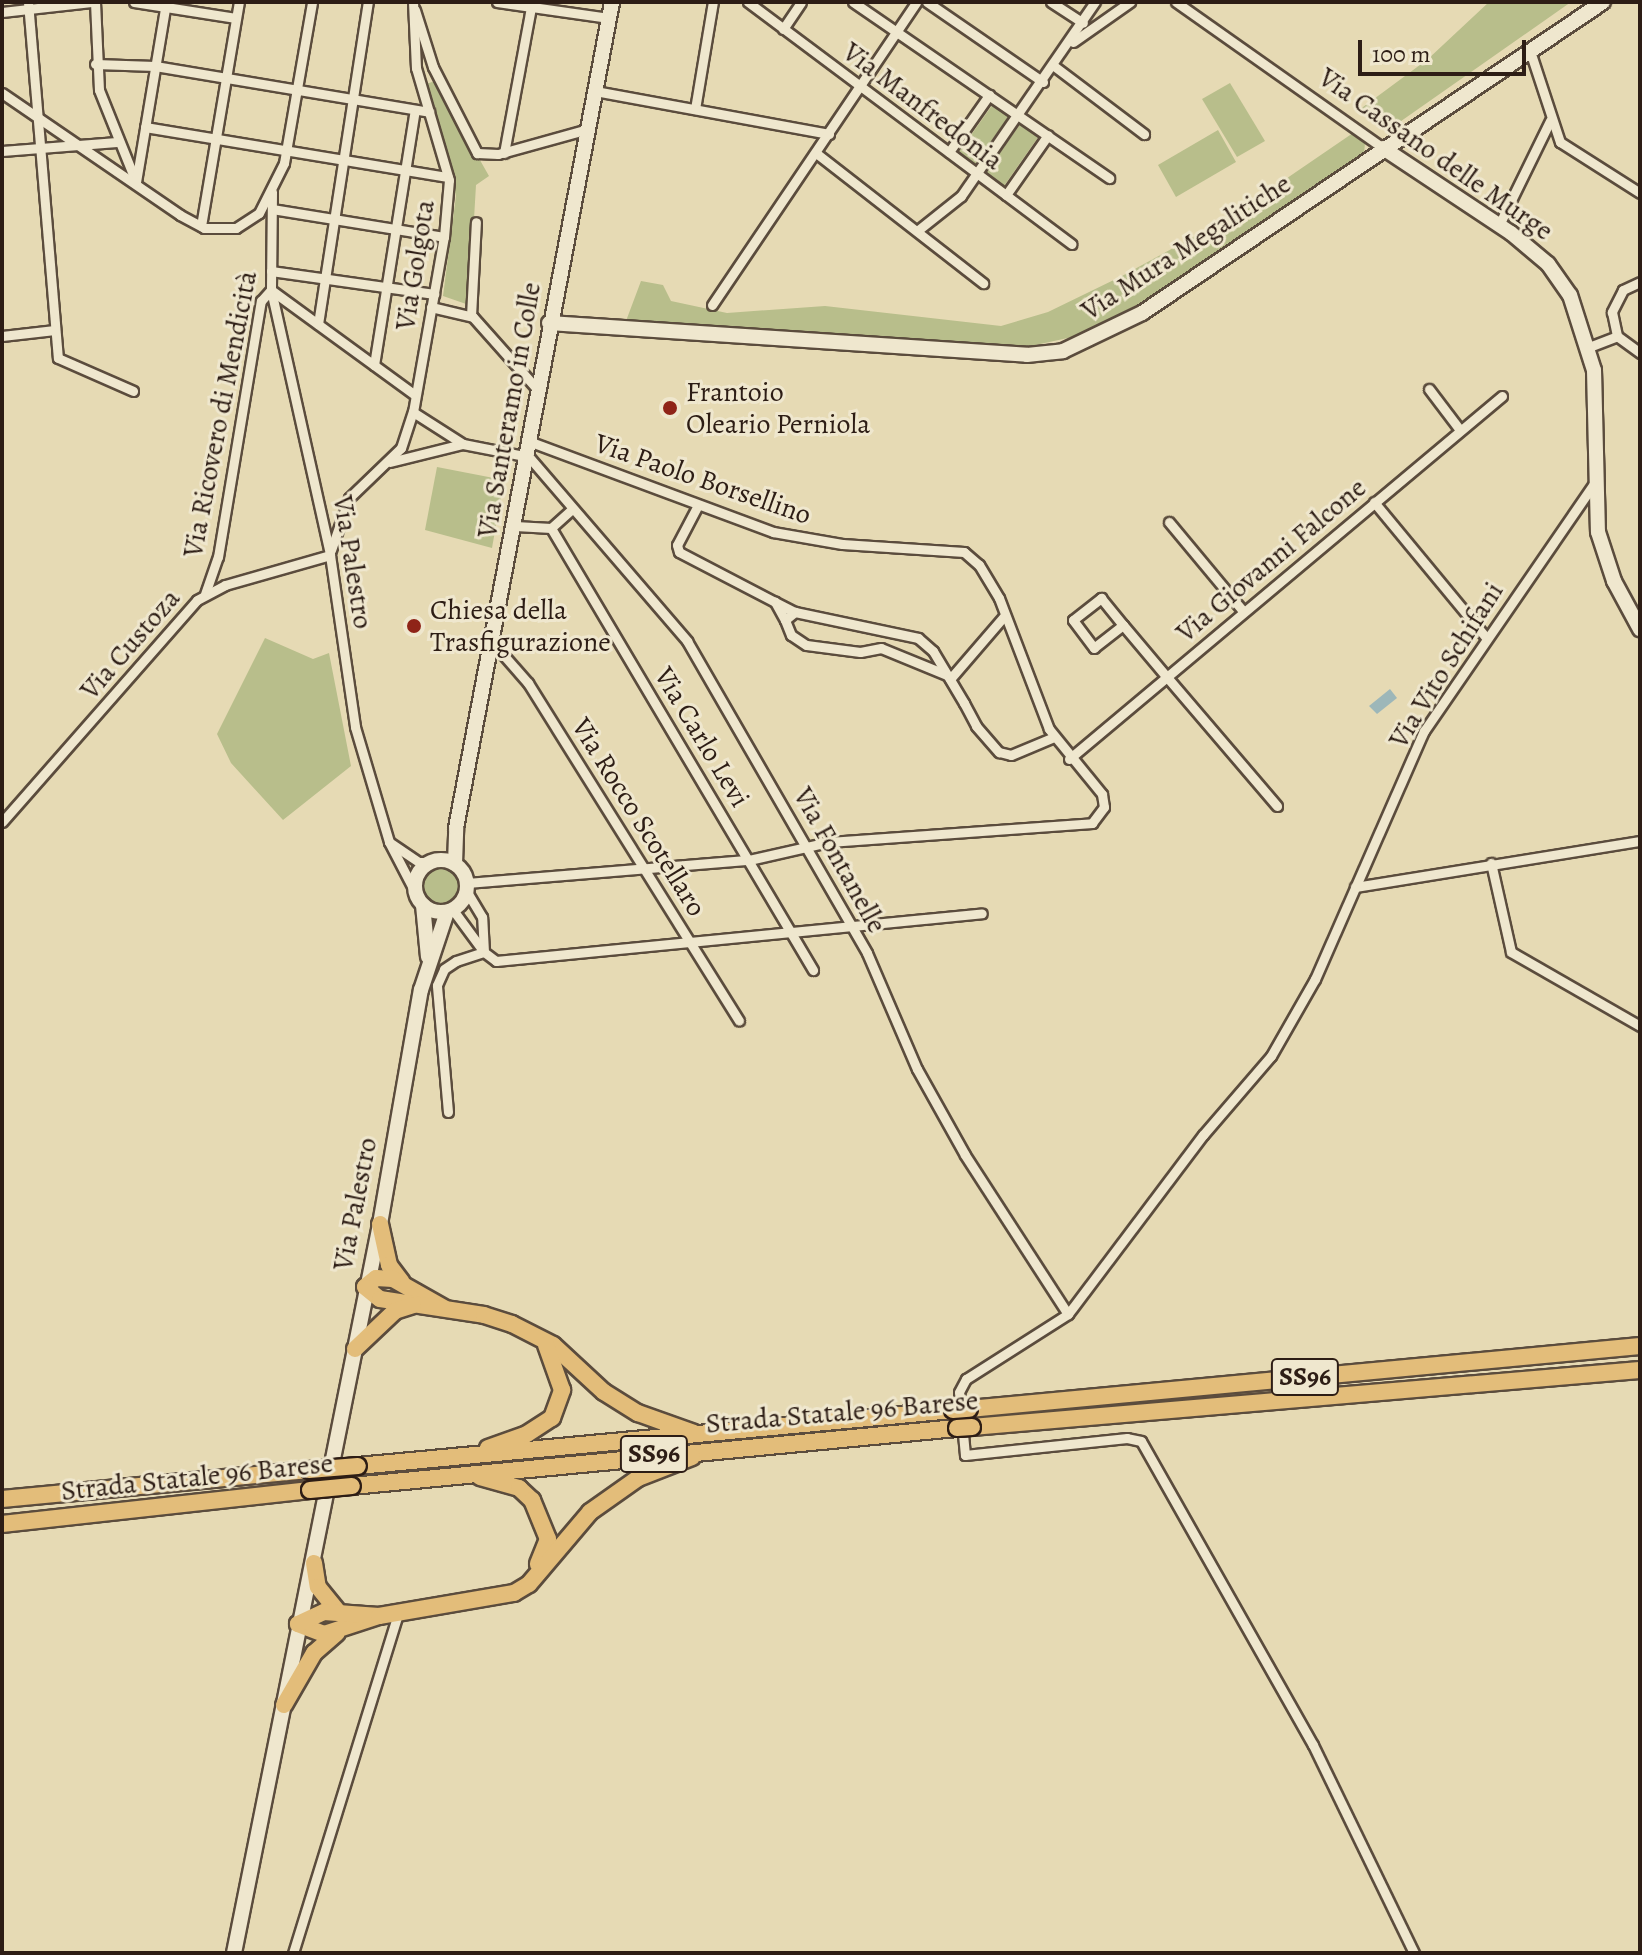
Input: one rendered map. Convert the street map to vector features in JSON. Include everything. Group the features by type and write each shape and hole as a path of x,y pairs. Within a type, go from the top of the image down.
{"highway":[{"path":"380,1224 389,1265 405,1286"},
{"path":"444,1308 384,1277 365,1287 380,1299 484,1315 541,1337 604,1392 638,1413 699,1434"},
{"path":"355,1349 395,1311 416,1304"},
{"path":"461,1465 527,1434 552,1418 562,1390 556,1363 541,1337"},
{"name":"Strada Statale 96 Barese","path":"2,1524 352,1486 461,1465 699,1434 1640,1346"},
{"name":"Strada Statale 96 Barese","path":"2,1499 358,1466 461,1465 726,1446 1640,1370"},
{"path":"379,1616 340,1631 315,1634 298,1624 312,1614 379,1616 493,1600 529,1584 590,1512 638,1478 726,1446"},
{"path":"461,1465 519,1488 541,1513 548,1539 529,1584"},
{"path":"314,1563 318,1587 339,1613"},
{"path":"284,1705 314,1653 340,1631"}],"main road":[{"name":"Via Santeramo in Colle","path":"456,828 612,2"},
{"name":"Via Mura Megalitiche","path":"549,323 1027,355 1063,351 1142,313 1603,2"},
{"name":"Via Cassano delle Murge","path":"1383,148 1499,225 1553,271 1570,295 1589,347 1595,481 1603,551 1640,629"},
{"path":"456,828 455,864 467,887 450,911 419,899 416,878 433,861 456,828"},
{"path":"433,861 455,864"},
{"name":"Via Palestro","path":"419,899 428,959"},
{"name":"Via Palestro","path":"234,1953 298,1624 335,1458 428,959 450,911"}],"street":[{"path":"2,12 28,6 93,2 95,64 117,142 136,182"},
{"path":"134,2 165,4 236,18"},
{"path":"201,226 239,2"},
{"name":"Via Ricovero di Mendicità","path":"205,594 218,557 261,301 271,290 269,205 287,152 312,2"},
{"path":"318,324 368,2"},
{"name":"Via Golgota","path":"390,462 401,448 413,412 444,237 448,177 416,68 413,2"},
{"name":"Via Golgota","path":"413,2 433,67 482,156 504,153"},
{"path":"497,2 609,18"},
{"path":"695,109 713,2"},
{"name":"Via Manfredonia","path":"748,2 1072,244"},
{"path":"783,29 801,2"},
{"path":"853,2 1109,178"},
{"path":"712,305 916,2"},
{"path":"927,2 1043,82"},
{"path":"1051,2 1083,23"},
{"path":"917,231 961,196 1043,82 1095,2"},
{"path":"1067,47 1130,2"},
{"name":"Via Cassano delle Murge","path":"1176,2 1383,148"},
{"path":"136,182 165,4"},
{"path":"28,6 58,358 133,391"},
{"path":"531,7 504,153 588,129"},
{"path":"1530,51 1550,121 1565,148 1640,193"},
{"path":"95,64 155,66 429,112"},
{"path":"1054,66 1144,134"},
{"path":"595,91 829,134"},
{"path":"2,93 36,119 201,226 236,228 252,221 269,205 444,237"},
{"path":"949,152 989,95"},
{"path":"374,365 415,110"},
{"path":"1499,225 1550,121"},
{"path":"145,127 448,177"},
{"path":"1006,195 1048,135"},
{"path":"2,151 117,142"},
{"path":"816,153 983,283"},
{"path":"471,316 476,222"},
{"path":"271,271 434,294"},
{"path":"1640,282 1616,300 1612,324 1617,336 1640,353"},
{"path":"271,290 415,395"},
{"name":"Via Palestro","path":"271,290 330,555 355,727 389,842 419,899"},
{"path":"431,307 471,316 539,391"},
{"path":"2,336 55,330"},
{"path":"1589,347 1617,336"},
{"path":"1429,389 1460,430"},
{"name":"Via Giovanni Falcone","path":"1069,759 1502,396"},
{"path":"413,412 463,444"},
{"path":"330,555 341,511 390,462 463,444"},
{"name":"Via Paolo Borsellino","path":"463,444 530,449 800,538 964,552 988,577 1054,737 1069,759 1102,794 1104,807 1097,821 829,842 810,850"},
{"name":"Via Fontanelle","path":"530,449 572,509 700,660 850,924 958,1143 1068,1314"},
{"name":"Via Vito Schifani","path":"1414,1953 1313,1745 1141,1441 1127,1438 965,1455 963,1383 1068,1314 1203,1135 1271,1056 1337,930 1424,731 1485,636 1595,481"},
{"path":"1374,502 1485,636"},
{"path":"698,505 677,545 679,552 795,612 918,638 948,677 976,726 999,752 1011,755 1054,737"},
{"path":"515,526 551,528 572,509"},
{"path":"1169,522 1243,611"},
{"name":"Via Carlo Levi","path":"551,528 813,970"},
{"name":"Via Custoza","path":"2,822 205,594 330,555"},
{"path":"1123,625 1094,648 1073,620 1101,598 1277,806"},
{"path":"775,602 791,635 806,645 860,652 881,648 948,677"},
{"path":"785,620 795,612"},
{"path":"948,677 1005,615"},
{"name":"Via Rocco Scotellaro","path":"493,643 528,683 739,1021"},
{"path":"1355,887 1640,841"},
{"path":"389,842 419,862 433,861"},
{"path":"484,952 482,917 467,887 749,860 810,850"},
{"path":"1491,863 1511,952 1640,1026"},
{"path":"450,911 484,952 496,961 982,913"},
{"path":"448,1112 437,985 444,969 484,952"},
{"path":"293,1953 398,1614"}],"green space":[{"path":"1489,2 1571,2 1394,126 1381,128 1359,110 1428,59"},
{"path":"435,81 489,176 476,185 469,305 443,296 456,196 426,84"},
{"path":"1230,83 1265,141 1237,157 1202,99"},
{"path":"993,104 1009,116 975,164 959,152"},
{"path":"1021,123 1039,136 1004,186 986,173"},
{"path":"1218,130 1236,162 1176,197 1158,165"},
{"path":"1353,133 1365,143 1364,154 1150,298 1077,336 1031,346 984,345 626,321 641,281 663,285 671,301 727,313 825,306 1001,326 1048,312 1230,217"},
{"path":"437,467 504,480 492,548 425,530"},
{"path":"265,638 313,659 329,653 351,766 283,820 231,763 217,734"},
{"path":"441,867 454,873 460,886 454,899 441,905 428,899 422,886 428,873"}],"water":[{"path":"1390,689 1397,698 1377,714 1369,706"}],"place":[{"name":"Frantoio Oleario Perniola","path":"670,408"},
{"name":"Chiesa della Trasfigurazione","path":"414,626"}]}
